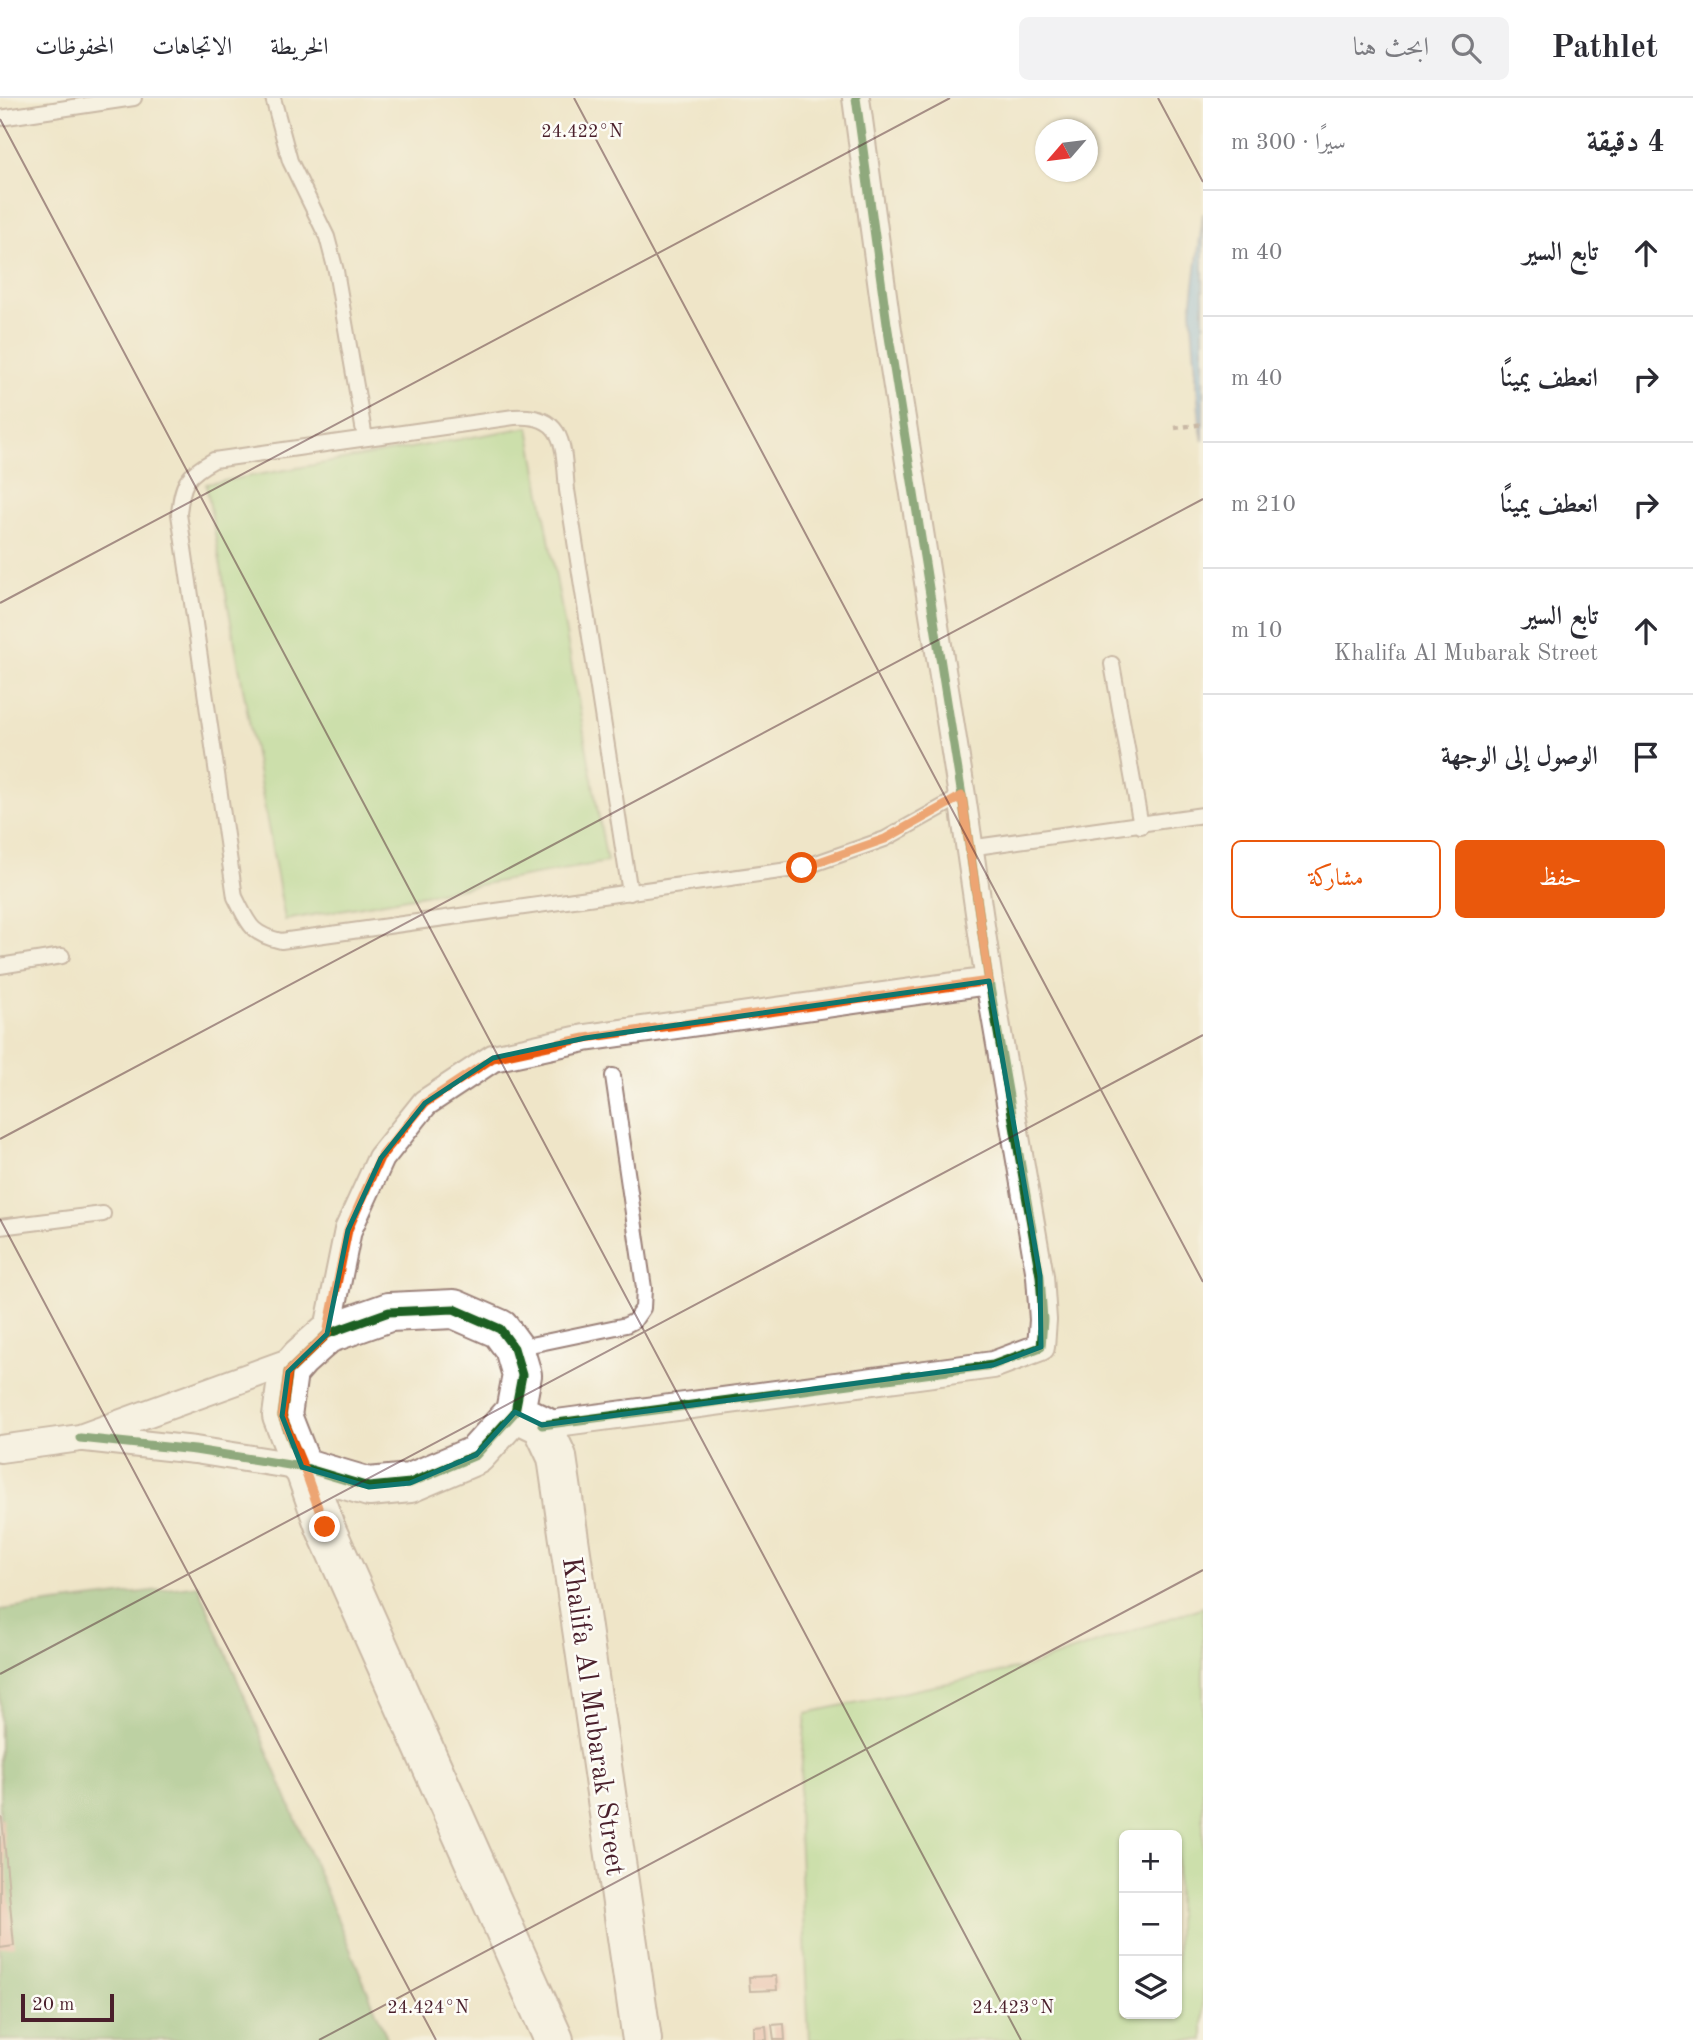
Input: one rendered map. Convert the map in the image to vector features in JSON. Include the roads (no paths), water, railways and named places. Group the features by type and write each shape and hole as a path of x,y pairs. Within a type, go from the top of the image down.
{"street":[{"path":"80,1438 195,1450 303,1467 369,1487 410,1483 477,1455 529,1418 993,1364 1041,1348 1043,1320 1040,1276 989,981 887,324 856,98"},
{"path":"554,2040 325,1527 282,1416 288,1372 314,1346 348,1230 380,1158 425,1103 493,1058 585,1038 989,981"},
{"path":"0,1449 80,1438 314,1346 389,1312 454,1309 500,1329 514,1348 523,1375 529,1418"},
{"name":"Khalifa Al Mubarak Street","path":"529,1418 557,1457 642,2040"}],"lane":[{"path":"0,118 134,98"},
{"path":"273,98 290,161 327,237 336,271 365,438"},
{"path":"630,893 559,436 549,422 534,415 214,460 197,469 186,480 181,492 179,514 235,897 249,924 262,936 281,941 630,893 802,868 885,839 962,796"},
{"path":"1112,664 1141,825"},
{"path":"969,848 1203,815"},
{"path":"0,965 62,956"},
{"path":"514,1348 626,1325 634,1321 643,1308 643,1268 613,1076"},
{"path":"0,1227 103,1214"}],"water":[{"path":"1203,213 1203,441 1191,309"}]}
